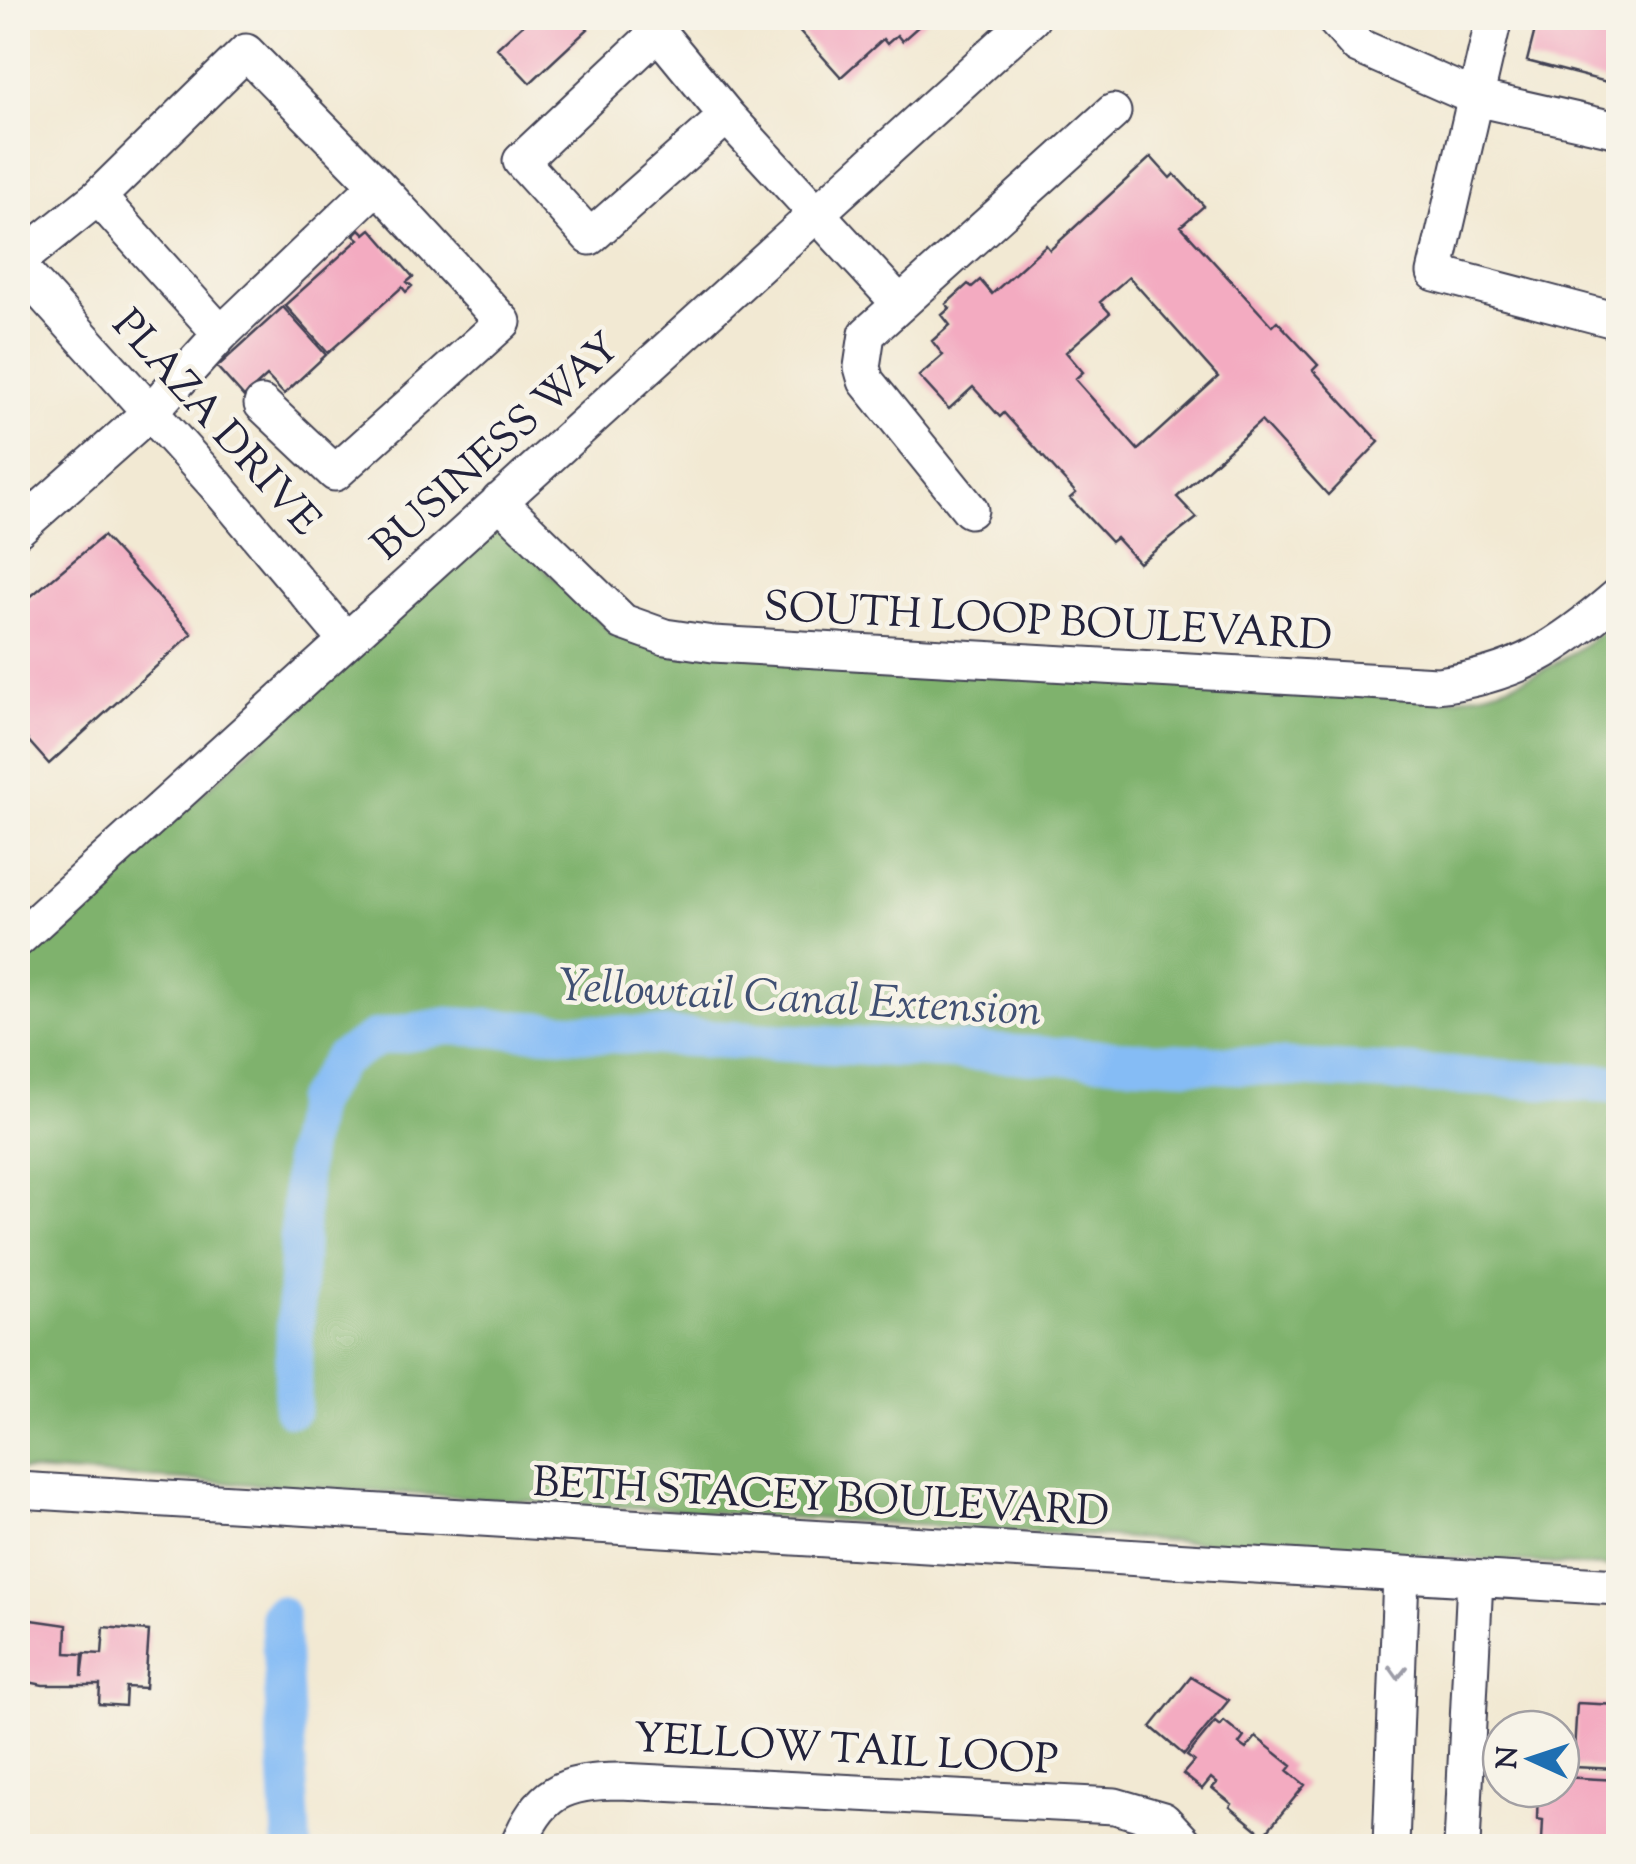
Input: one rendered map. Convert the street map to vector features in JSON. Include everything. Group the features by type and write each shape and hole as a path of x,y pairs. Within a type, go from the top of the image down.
{"street":[{"name":"BUSINESS WAY","path":"18,938 1032,18"},
{"path":"1333,18 1358,46 1476,98 1618,130"},
{"path":"1494,18 1435,274 1618,322"},
{"path":"727,116 590,237 522,160 658,32 727,116 900,304"},
{"path":"18,263 98,196 246,52 502,322 335,473 262,404"},
{"path":"970,510 866,380 863,350 867,334 1113,112"},
{"path":"18,528 149,413 221,334 377,186"},
{"path":"98,196 221,334"},
{"name":"PLAZA DRIVE","path":"18,263 346,640"},
{"name":"SOUTH LOOP BOULEVARD","path":"499,501 555,561 623,622 664,637 712,644 1438,685 1480,680 1524,665 1571,637 1618,596"},
{"name":"BETH STACEY BOULEVARD","path":"18,1490 1618,1587"},
{"path":"1391,1846 1401,1574"},
{"path":"1462,1846 1475,1579"},
{"name":"YELLOW TAIL LOOP","path":"518,1846 542,1801 564,1788 592,1781 1115,1806 1163,1820 1187,1846"}],"green space":[{"path":"498,524 611,632 1437,700 1512,684 1577,650 1618,618 1618,1568 18,1470 18,961"}],"building":[{"path":"530,18 578,18 588,29 530,83 497,48"},
{"path":"622,18 653,18 637,33"},
{"path":"788,18 928,18 902,41 897,35 887,44 883,39 841,77"},
{"path":"1538,18 1618,18 1618,85 1527,61"},
{"path":"1151,157 1170,178 1174,174 1204,206 1181,226 1272,326 1277,321 1318,365 1313,370 1379,442 1328,495 1261,421 1177,497 1197,518 1139,563 1116,538 1111,542 1070,498 1076,493 1004,413 1000,417 973,387 949,409 919,376 943,355 932,341 950,325 942,315 950,308 946,304 968,284 972,287 980,280 992,294 1046,245 1050,250","holes":["1129,277 1218,377 1138,450 1075,379 1083,372 1066,352 1110,313 1100,302"]},
{"path":"360,229 365,234 371,229 413,277 407,282 412,286 406,292 402,287 328,353 285,305 359,239 354,235"},
{"path":"283,307 326,355 284,394 267,376 244,397 217,367"},
{"path":"103,536 192,634 49,764 18,729 18,607"},
{"path":"22,1622 67,1625 66,1653 83,1654 82,1677 85,1653 102,1654 104,1627 149,1631 145,1688 126,1687 125,1706 99,1704 100,1685 43,1685 19,1680"},
{"path":"1191,1677 1229,1700 1184,1755 1151,1727"},
{"path":"1577,1703 1618,1705 1618,1769 1581,1767 1581,1709 1577,1709"},
{"path":"1224,1721 1244,1737 1239,1744 1246,1749 1256,1737 1292,1766 1288,1771 1305,1785 1264,1835 1212,1788 1217,1783 1211,1778 1202,1789 1183,1774 1194,1761 1187,1756 1215,1722 1220,1726"},
{"path":"1581,1778 1618,1780 1618,1845 1542,1840 1543,1820 1537,1819 1537,1809 1581,1809"}],"waterway":[{"name":"Yellowtail Canal Extension","path":"292,1408 302,1158 312,1103 340,1060 376,1038 448,1026 1618,1084"},
{"name":"Yellowtail Canal Extension","path":"279,1615 292,1846"}]}
